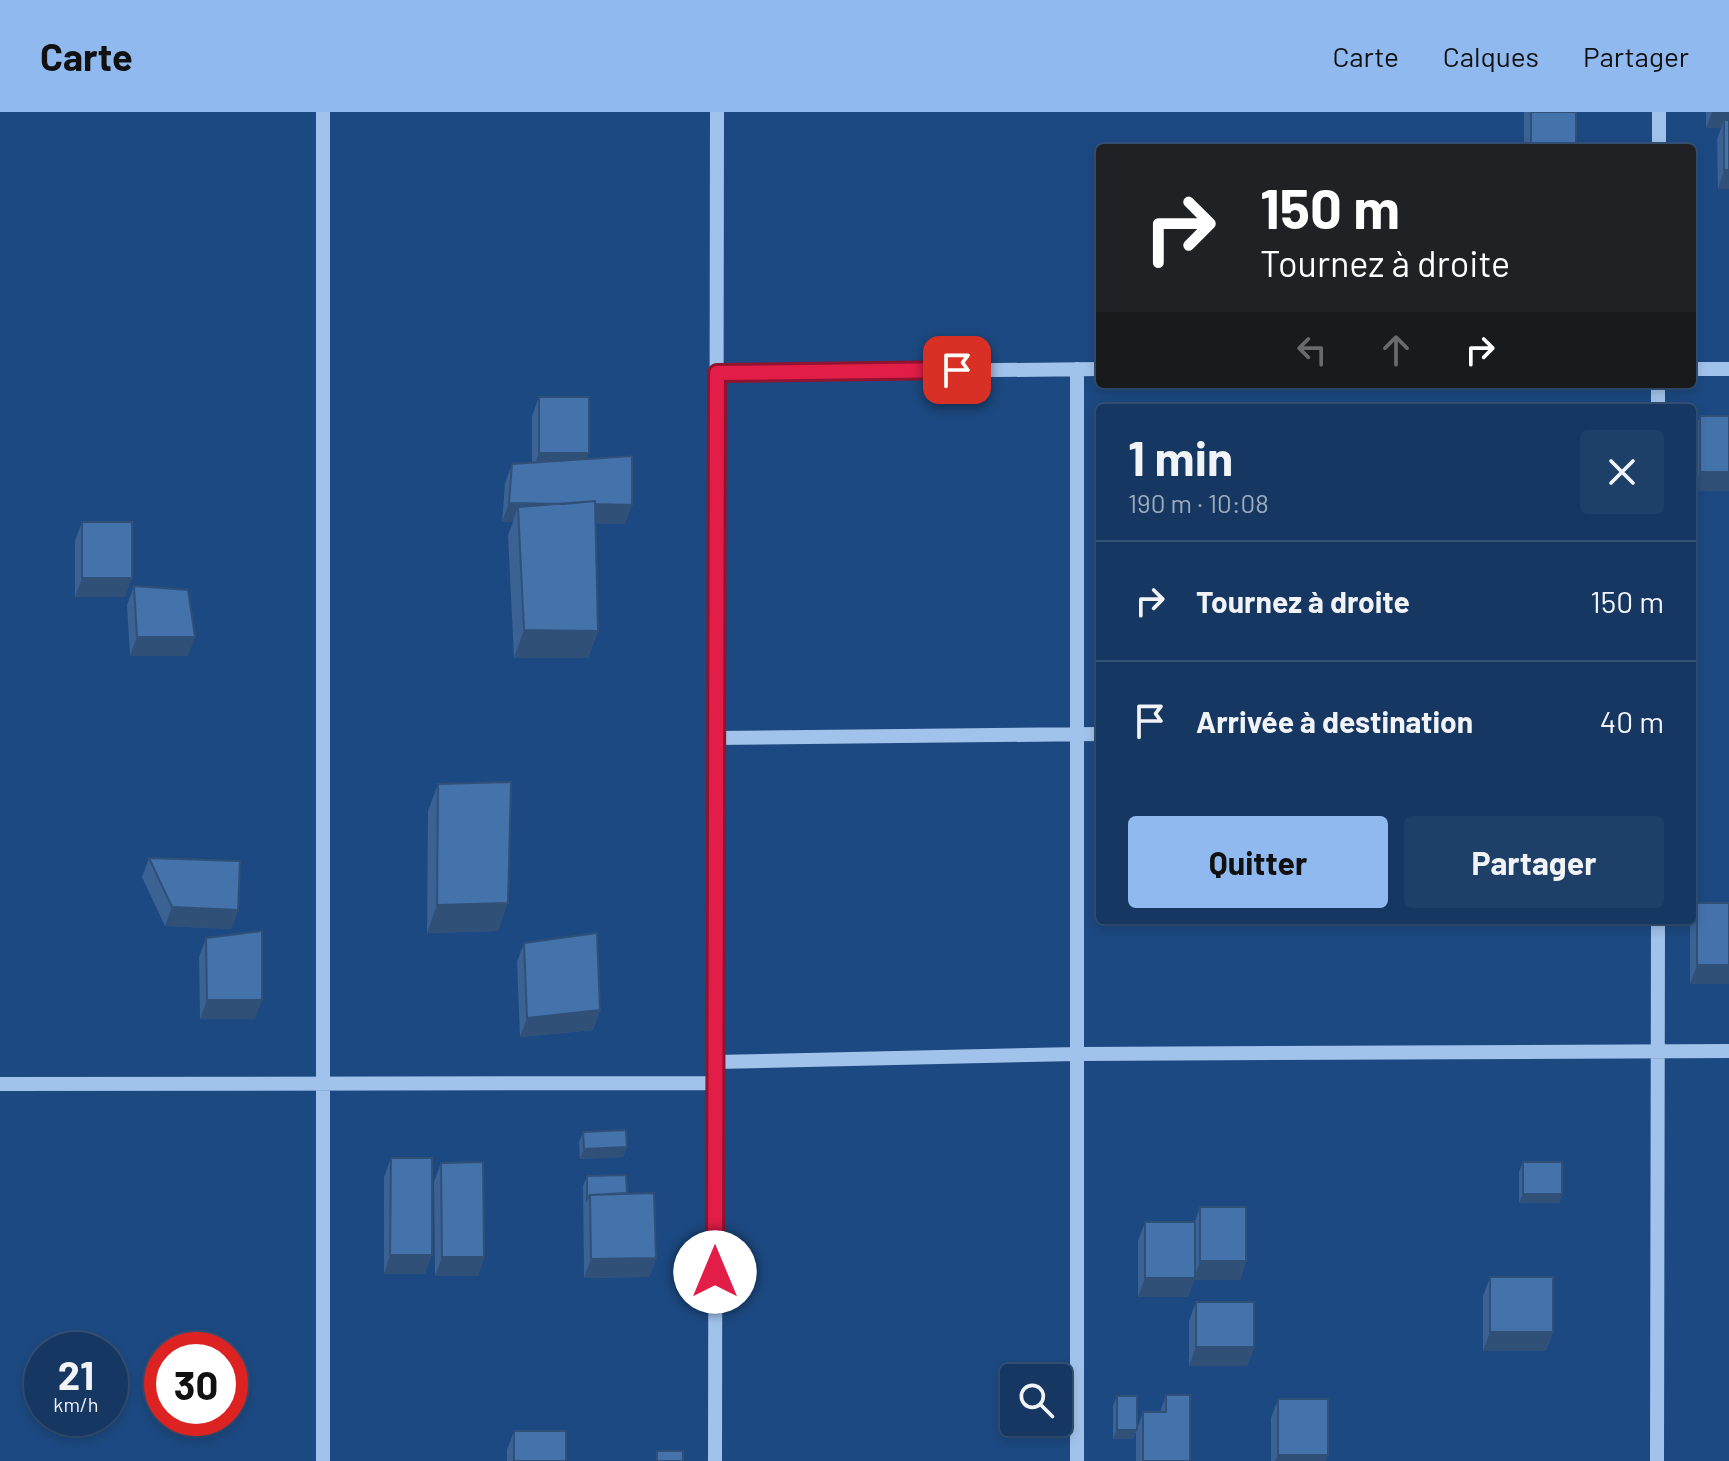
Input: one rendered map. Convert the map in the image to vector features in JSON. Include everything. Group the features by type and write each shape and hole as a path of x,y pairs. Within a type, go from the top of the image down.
{"street":[{"path":"323,112 323,1461"},
{"path":"715,1461 717,112"},
{"path":"1659,112 1659,144"},
{"path":"1077,369 1077,1461"},
{"path":"717,373 1096,369"},
{"path":"1696,369 1729,369"},
{"path":"716,738 1096,734"},
{"path":"1657,1461 1658,924"},
{"path":"716,1062 1077,1054 1729,1051"},
{"path":"0,1084 716,1083"}],"building":[{"path":"1531,112 1576,112 1576,144 1531,144"},
{"path":"1724,120 1729,120 1729,170 1724,170"},
{"path":"539,397 589,397 589,453 539,453"},
{"path":"1700,416 1729,416 1729,472 1700,472"},
{"path":"632,456 632,505 595,504 595,501 509,503 512,464"},
{"path":"595,501 598,631 524,630 518,507"},
{"path":"82,522 132,522 132,578 82,578"},
{"path":"134,586 188,590 195,637 137,637"},
{"path":"511,782 508,903 437,905 438,784"},
{"path":"149,858 240,861 238,910 172,907"},
{"path":"1697,903 1729,903 1729,965 1697,965"},
{"path":"262,931 262,1000 207,1000 206,938"},
{"path":"597,933 600,1010 527,1018 524,943"},
{"path":"626,1130 627,1147 584,1149 583,1132"},
{"path":"391,1158 432,1158 432,1255 390,1255"},
{"path":"483,1162 484,1257 442,1257 441,1163"},
{"path":"1523,1162 1562,1162 1562,1194 1523,1194"},
{"path":"626,1175 627,1193 590,1195 587,1199 587,1176"},
{"path":"654,1193 656,1258 591,1259 590,1195"},
{"path":"1200,1207 1246,1207 1246,1261 1200,1261"},
{"path":"1145,1222 1195,1222 1195,1278 1145,1278"},
{"path":"1490,1277 1553,1277 1553,1332 1490,1332"},
{"path":"1196,1302 1254,1302 1254,1347 1196,1347"},
{"path":"1166,1395 1190,1395 1190,1461 1143,1461 1143,1412 1166,1412"},
{"path":"1117,1396 1137,1396 1137,1430 1117,1430"},
{"path":"1278,1399 1328,1399 1328,1455 1278,1455"},
{"path":"514,1431 566,1431 566,1461 514,1461"},
{"path":"657,1451 683,1451 683,1461 657,1461"}],"route":[{"path":"715,1272 717,373 957,370"}]}
